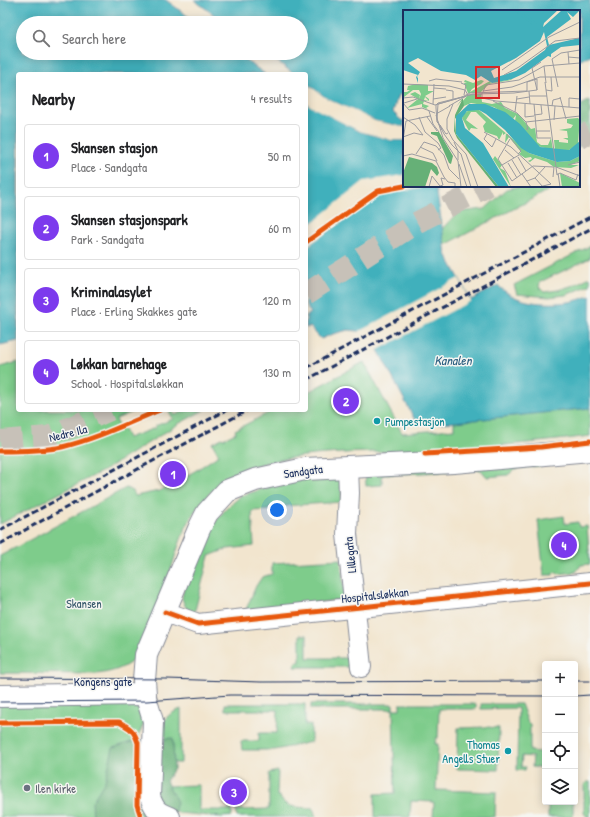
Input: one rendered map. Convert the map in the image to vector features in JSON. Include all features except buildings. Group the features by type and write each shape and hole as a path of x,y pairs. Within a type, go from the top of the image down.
{"main road":[{"name":"Sandgata","path":"144,687 146,655 173,615 199,529 207,513 227,491 255,480 305,469 454,462 590,450"},
{"name":"Kongens gate","path":"0,681 144,687"},
{"name":"Kongens gate","path":"0,696 144,687"}],"street":[{"name":"Lillegata","path":"348,466 349,493 347,534 361,667"},
{"name":"Hospitalsløkkan","path":"173,615 198,624 590,583"},
{"path":"144,687 153,721 150,797 154,808 159,813 170,817"}],"green space":[{"path":"590,100 590,139 580,146 580,105"},
{"path":"516,187 555,187 445,245 442,229 458,212 485,209 507,189"},
{"path":"590,246 590,258 540,282 539,287 544,292 558,290 574,285 590,277 590,285 566,295 549,297 517,294 514,285"},
{"name":"Skansen","path":"364,362 402,433 454,429 454,422 590,408 590,436 478,447 312,455 273,461 254,466 236,474 218,486 197,508 192,516 186,526 178,548 160,604 135,659 117,670 97,674 0,673 0,556 126,488 133,491 135,496 159,491 195,471 219,455 212,443 236,433 235,430 270,412 308,412 308,392"},
{"path":"16,363 16,412 132,412 116,419 120,430 124,429 128,438 155,428 155,426 173,419 170,412 173,412 175,415 183,412 200,412 105,470 0,524 0,367"},
{"path":"590,460 515,469 508,475 487,477 481,470 382,475 382,485 366,486 365,471"},
{"path":"340,477 342,502 269,507 269,510 252,511 254,546 227,549 209,556 194,614 187,609 182,598 184,588 205,538 217,519 228,507 241,496 293,479"},
{"path":"564,516 565,524 578,522 579,527 587,526 590,564 581,565 576,572 558,574 557,572 553,573 553,575 544,575 538,520"},
{"path":"341,559 345,599 245,612 256,586 262,577 272,574 272,563"},
{"path":"300,635 307,635 307,658 350,658 350,655 352,667 294,667 296,662 300,662"},
{"path":"225,704 305,704 305,725 311,725 311,742 275,750 242,750 241,741 259,741 259,733 277,733 278,710 225,710"},
{"path":"311,704 393,704 393,709 311,709"},
{"path":"400,704 476,704 476,709 439,709 438,738 436,738 435,744 438,744 436,790 496,792 495,817 433,817 434,802 411,801 410,817 375,817 375,794 395,793 393,709 400,709"},
{"path":"481,704 521,704 528,723 530,724 530,751 542,752 542,768 532,767 533,757 522,756 521,767 526,767 525,770 517,770 518,708 481,709"},
{"path":"0,705 132,705 137,708 142,714 144,723 134,745 135,817 0,817"},
{"path":"181,709 181,763 167,763 161,755 163,724 167,717"},
{"path":"458,728 499,728 498,770 457,769"},
{"path":"173,738 174,769 166,781 177,802 173,817 93,817 92,802 105,781 113,748 131,742"},
{"path":"278,771 277,796 280,796 285,803 289,805 313,808 316,817 237,817 236,810 269,809 269,773"},
{"path":"587,782 590,782 590,817 587,817 584,813 584,785"},
{"path":"199,785 199,810 232,810 232,816 222,817 178,813 168,808 165,786"},
{"path":"548,805 573,805 573,817 548,817"}],"water":[{"path":"0,0 166,0 188,16 16,16 16,60 246,60 262,72 16,72 16,341 0,345"},
{"path":"194,0 590,0 590,55 580,60 580,10 403,10 403,94 398,95 393,112 403,121 403,127 375,121 326,98 308,84 308,72 291,72 275,60 308,60 308,16 216,16"},
{"name":"Kanalen","path":"308,104 359,131 391,140 403,140 403,187 436,187 446,254 471,300 498,285 513,296 531,302 569,302 590,296 590,408 454,422 417,424 378,350 358,331 348,330 321,339 310,327 308,328 308,315 311,313 308,309"}],"pier":[{"path":"308,84 326,98 375,121 403,127 403,129 375,123 325,100 308,87"},
{"path":"308,102 359,129 392,138 403,138 403,140 391,140 359,131 308,104"},
{"path":"403,175 403,187 424,187 382,194 308,246 308,226 364,181"},
{"path":"459,278 471,301 376,351 356,333"}],"tunnel":[{"path":"580,137 590,132"},
{"path":"308,293 416,223 486,187"},
{"path":"0,441 48,437 105,412"}],"tram line":[{"path":"0,678 167,679 261,682 542,681"},
{"path":"578,681 590,681"},
{"path":"0,702 147,701 230,695 542,696"},
{"path":"578,696 590,695"}],"railway":[{"path":"308,367 590,217"},
{"path":"308,379 590,229"},
{"path":"0,530 223,412"},
{"path":"0,544 244,412"}],"cycle path":[{"path":"308,241 378,191 403,186"},
{"name":"Nedre Ila","path":"0,451 39,450 75,444 155,412"},
{"path":"425,454 541,447 590,441"},
{"path":"165,612 198,624 590,583"},
{"path":"0,723 119,722 126,726 133,732 138,743 137,805 141,817"}],"place":[{"name":"Skansen stasjonspark","path":"346,401"},
{"name":"Pumpestasjon","path":"377,421"},
{"name":"Skansen stasjon","path":"173,474"},
{"name":"Løkkan barnehage","path":"564,545"},
{"name":"Thomas Angells Stuer","path":"508,751"},
{"name":"Ilen kirke","path":"27,788"},
{"name":"Kriminalasylet","path":"234,792"}]}
